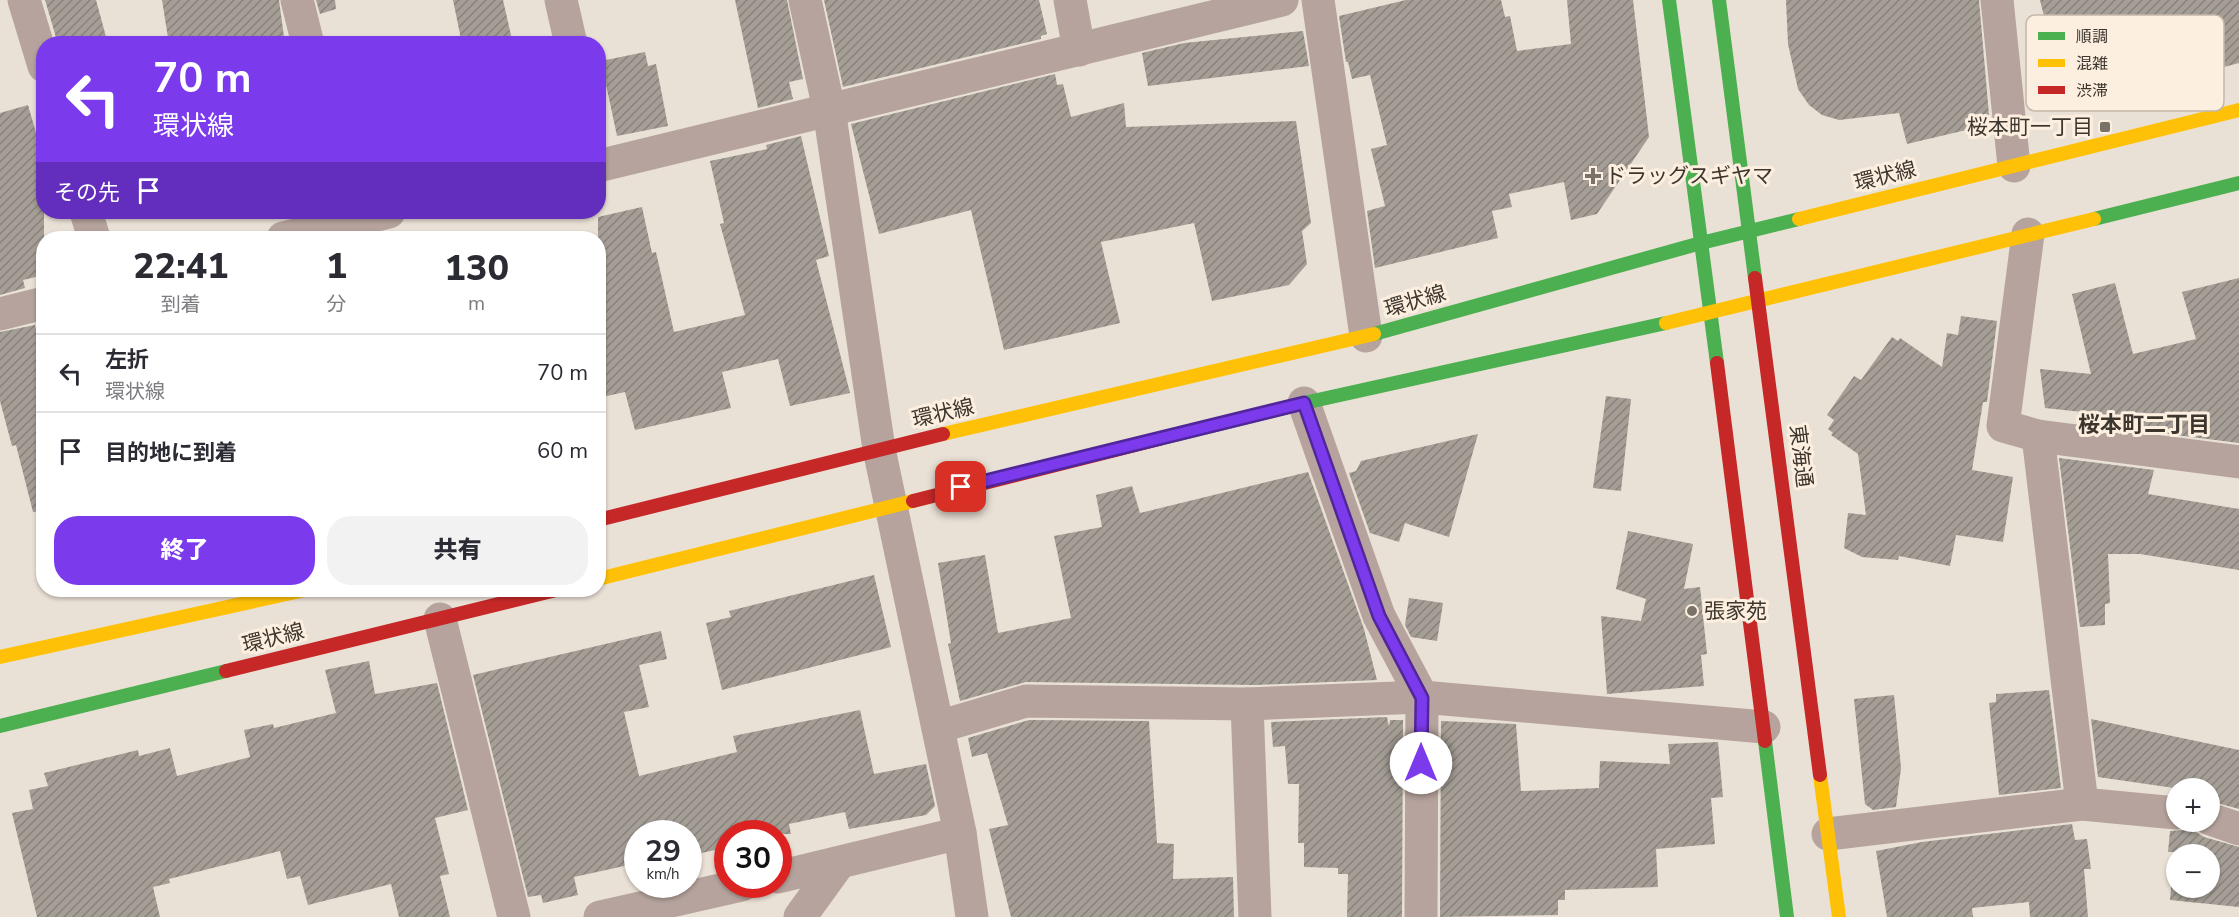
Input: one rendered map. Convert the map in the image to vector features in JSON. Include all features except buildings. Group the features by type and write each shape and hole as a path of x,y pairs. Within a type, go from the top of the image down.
{"main road":[{"path":"1669,0 1712,311 1787,917"},
{"name":"東海通","path":"1719,0 1839,917"},
{"name":"環状線","path":"606,518 879,449 1366,336 1701,243 2239,110"},
{"path":"606,577 1304,403 1760,302 2239,183"},
{"name":"環状線","path":"0,657 273,597"},
{"name":"環状線","path":"0,726 528,597"}],"street":[{"path":"24,0 36,40"},
{"path":"297,0 306,36"},
{"path":"561,0 569,36"},
{"path":"805,0 829,109 879,449 960,833 972,917"},
{"path":"1070,0 1079,50"},
{"path":"606,162 1282,0"},
{"path":"1318,0 1366,336"},
{"path":"1997,0 2014,166"},
{"path":"315,231 351,223"},
{"path":"2028,234 2003,426 2038,436 2239,462"},
{"path":"0,314 36,305"},
{"path":"1304,403 1379,616 1422,698 1421,917"},
{"path":"2038,436 2082,804"},
{"path":"440,619 514,917"},
{"path":"938,727 1026,701 1247,704 1422,698 1764,728"},
{"path":"1247,704 1255,917"},
{"path":"1828,834 2082,804 2166,812"},
{"path":"2220,822 2239,829"},
{"path":"792,874 960,833"},
{"path":"800,917 839,863"},
{"path":"600,917 714,891"}],"traffic: fast":[{"path":"1669,0 1717,363"},
{"path":"1719,0 1755,278"},
{"path":"2094,219 2239,183"},
{"path":"1374,334 1701,243 1799,219"},
{"path":"1159,439 1304,403 1666,323"},
{"path":"0,726 226,671"},
{"path":"1765,741 1787,917"}],"traffic: slow":[{"path":"1799,219 2239,110"},
{"path":"1666,323 2094,219"},
{"path":"943,434 1374,334"},
{"path":"606,577 913,501"},
{"path":"0,657 273,597"},
{"path":"1820,775 1839,917"}],"traffic: jam":[{"path":"1755,278 1820,775"},
{"path":"1717,363 1765,741"},
{"path":"606,518 943,434"},
{"path":"913,501 1159,439"},
{"path":"226,671 527,597"}],"place":[{"name":"桜本町一丁目","path":"2105,127"},
{"name":"ドラッグスギヤマ","path":"1593,176"},
{"name":"張家苑","path":"1692,611"}],"district":[{"name":"桜本町二丁目","path":"2144,424"}],"route":[{"path":"961,487 1304,403 1379,616 1422,698 1421,763"}]}
